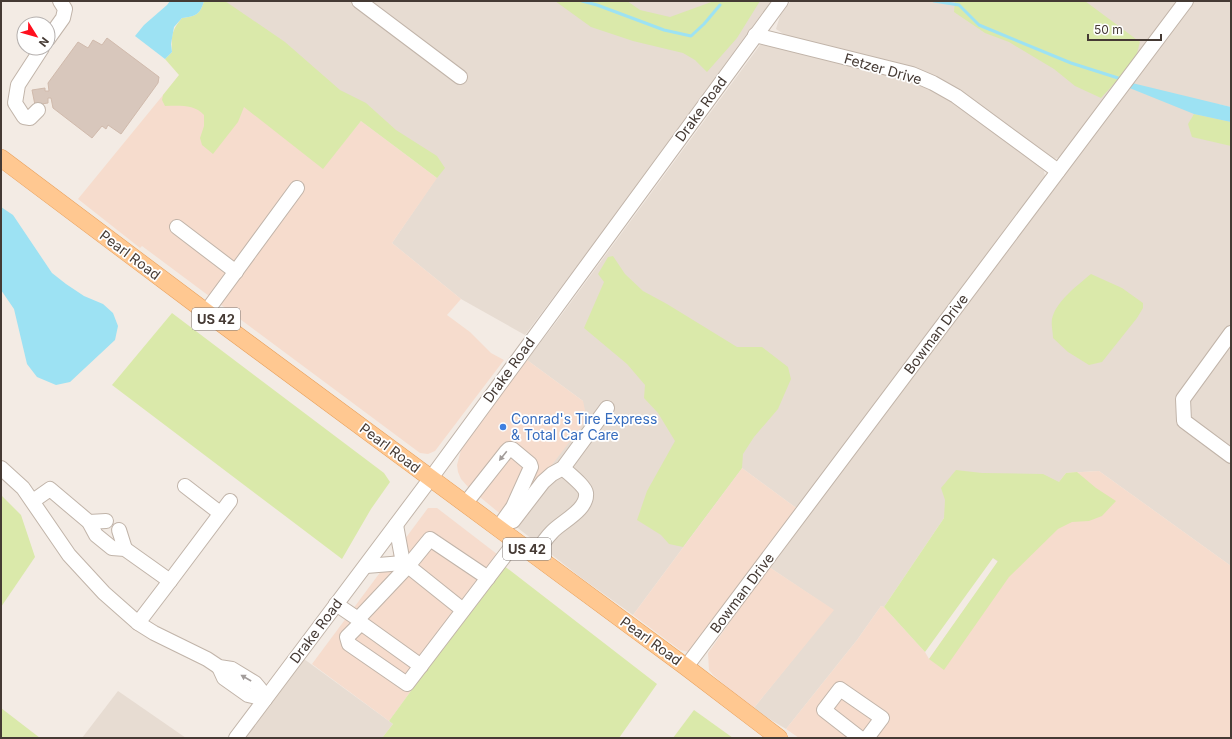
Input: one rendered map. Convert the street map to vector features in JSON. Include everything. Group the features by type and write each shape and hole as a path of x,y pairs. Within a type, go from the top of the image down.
{"main road":[{"name":"Pearl Road","path":"1,158 780,738"}],"street":[{"path":"56,28 63,18 64,9 60,1"},
{"path":"359,1 460,77"},
{"name":"Drake Road","path":"236,738 431,478 780,1"},
{"name":"Bowman Drive","path":"686,667 1186,1"},
{"name":"Fetzer Drive","path":"755,35 912,74 933,83 956,96 1058,171"},
{"path":"37,56 18,85 15,103 24,117 30,118 38,110"},
{"path":"206,312 297,188"},
{"path":"177,227 236,272"},
{"path":"1231,333 1184,399 1184,421 1231,456"},
{"path":"506,534 543,482 552,474 563,468 607,408"},
{"path":"465,504 509,449 512,449 530,464 531,467 513,507 506,534 488,578 407,684 349,644 347,637 359,621 406,564 430,538 488,578"},
{"path":"1,468 23,488 69,555 104,593 138,623 154,633 207,659 219,667 224,678 248,695 265,699"},
{"path":"535,555 552,532 580,509 585,498 586,494 584,488 563,468"},
{"path":"185,486 220,513"},
{"path":"33,501 50,489 89,522 96,535 112,548 125,549 170,581"},
{"path":"138,623 230,501"},
{"path":"89,522 106,521"},
{"path":"396,525 406,564 463,610"},
{"path":"119,530 125,549"},
{"path":"366,566 406,564"},
{"path":"336,604 421,666"},
{"path":"860,738 824,710 840,689 882,718 867,738"}],"shaded area":[{"path":"225,1 776,1 525,335 461,299 392,243 437,177 361,121"},
{"path":"791,1 1180,1 1060,158 1053,159 944,85 788,37 776,29 780,16"},
{"path":"1192,1 1231,1 1231,107 1218,104 1231,121 1231,566 1099,471 1066,473 998,562 944,518 884,607 881,606 857,640 786,729 753,709 833,610 769,567"},
{"path":"760,45 768,45 883,72 959,102 1038,161 1044,171 1046,182 799,510 742,468 633,615 580,577 509,521 583,401 527,360"},
{"path":"195,56 323,168 361,121 437,178 392,243 461,299 447,315 470,332 491,353 504,360 435,451 428,454 420,453 142,246 140,248 78,199"},
{"path":"527,360 583,401 587,419 509,521 469,488 461,479 457,465 461,450 467,439"},
{"path":"742,468 799,510 689,652 680,650 633,615"},
{"path":"1099,471 1231,566 1231,738 799,738 786,729 857,640 881,606 884,607 925,652 929,659 998,562 1066,473"},
{"path":"428,508 437,508 506,561 389,721 312,664"},
{"path":"769,567 834,610 753,709 713,675 709,670 708,653"},
{"path":"304,659 393,724 382,738 244,738"},
{"path":"118,691 186,738 82,738"}],"green space":[{"path":"204,1 225,1 285,42 340,90 366,103 396,130 437,156 445,168 437,178 361,121 323,169 244,107 238,122 213,154 202,145 200,138 204,126 204,115 200,111 191,107 165,106 162,100 163,95 179,75 165,59 172,52 172,37 174,30 182,18 197,14"},
{"path":"555,1 627,1 640,10 670,17 714,1 760,1 737,38 707,72 695,60 683,53 633,41 591,27"},
{"path":"955,1 1085,1 1140,42 1135,61 1101,98 1075,86 1054,69 1009,42 985,33 954,12"},
{"path":"1194,114 1231,122 1231,146 1192,137 1188,124"},
{"path":"613,256 625,274 643,291 737,347 762,347 788,367 791,379 778,409 754,437 743,454 742,468 683,547 669,544 661,535 637,520 647,491 675,441 658,413 644,398 645,385 627,364 584,328 604,282 598,274 608,257"},
{"path":"1091,274 1122,288 1143,303 1143,308 1137,318 1102,362 1089,365 1068,352 1053,338 1052,319 1054,312 1063,300 1074,288"},
{"path":"172,313 384,473 390,482 371,509 342,559 112,385"},
{"path":"956,470 982,473 1043,474 1059,482 1066,473 1077,472 1096,488 1116,501 1102,516 1089,521 1072,522 1058,529 1009,577 944,670 929,659 998,561 993,558 925,652 884,607 944,518 945,500 941,488"},
{"path":"1,495 21,515 35,557 1,607"},
{"path":"503,565 657,684 619,738 382,738 393,724 389,721"},
{"path":"1,708 40,738 1,738"},
{"path":"694,710 733,738 673,738"}],"water":[{"path":"170,1 204,1 197,14 182,18 174,27 171,44 172,52 165,59 135,36 144,25"},
{"path":"1132,83 1231,107 1231,122 1194,114 1127,87"},
{"path":"1,207 13,215 52,273 84,296 103,304 113,313 118,326 115,340 70,382 56,385 37,377 27,364 14,309 1,290"}],"building":[{"path":"107,38 159,77 158,83 121,134 108,125 106,129 102,126 92,138 53,108 51,98 48,98 48,103 35,105 32,90 45,88 45,91 49,91 48,83 78,42 88,48 93,40 102,45"}],"waterway":[{"path":"582,1 597,5 664,30 691,36 704,24 720,5"},
{"path":"934,1 959,5 979,25 1071,63 1118,78"}],"place":[{"name":"Conrad's Tire Express & Total Car Care","path":"503,427"}]}
